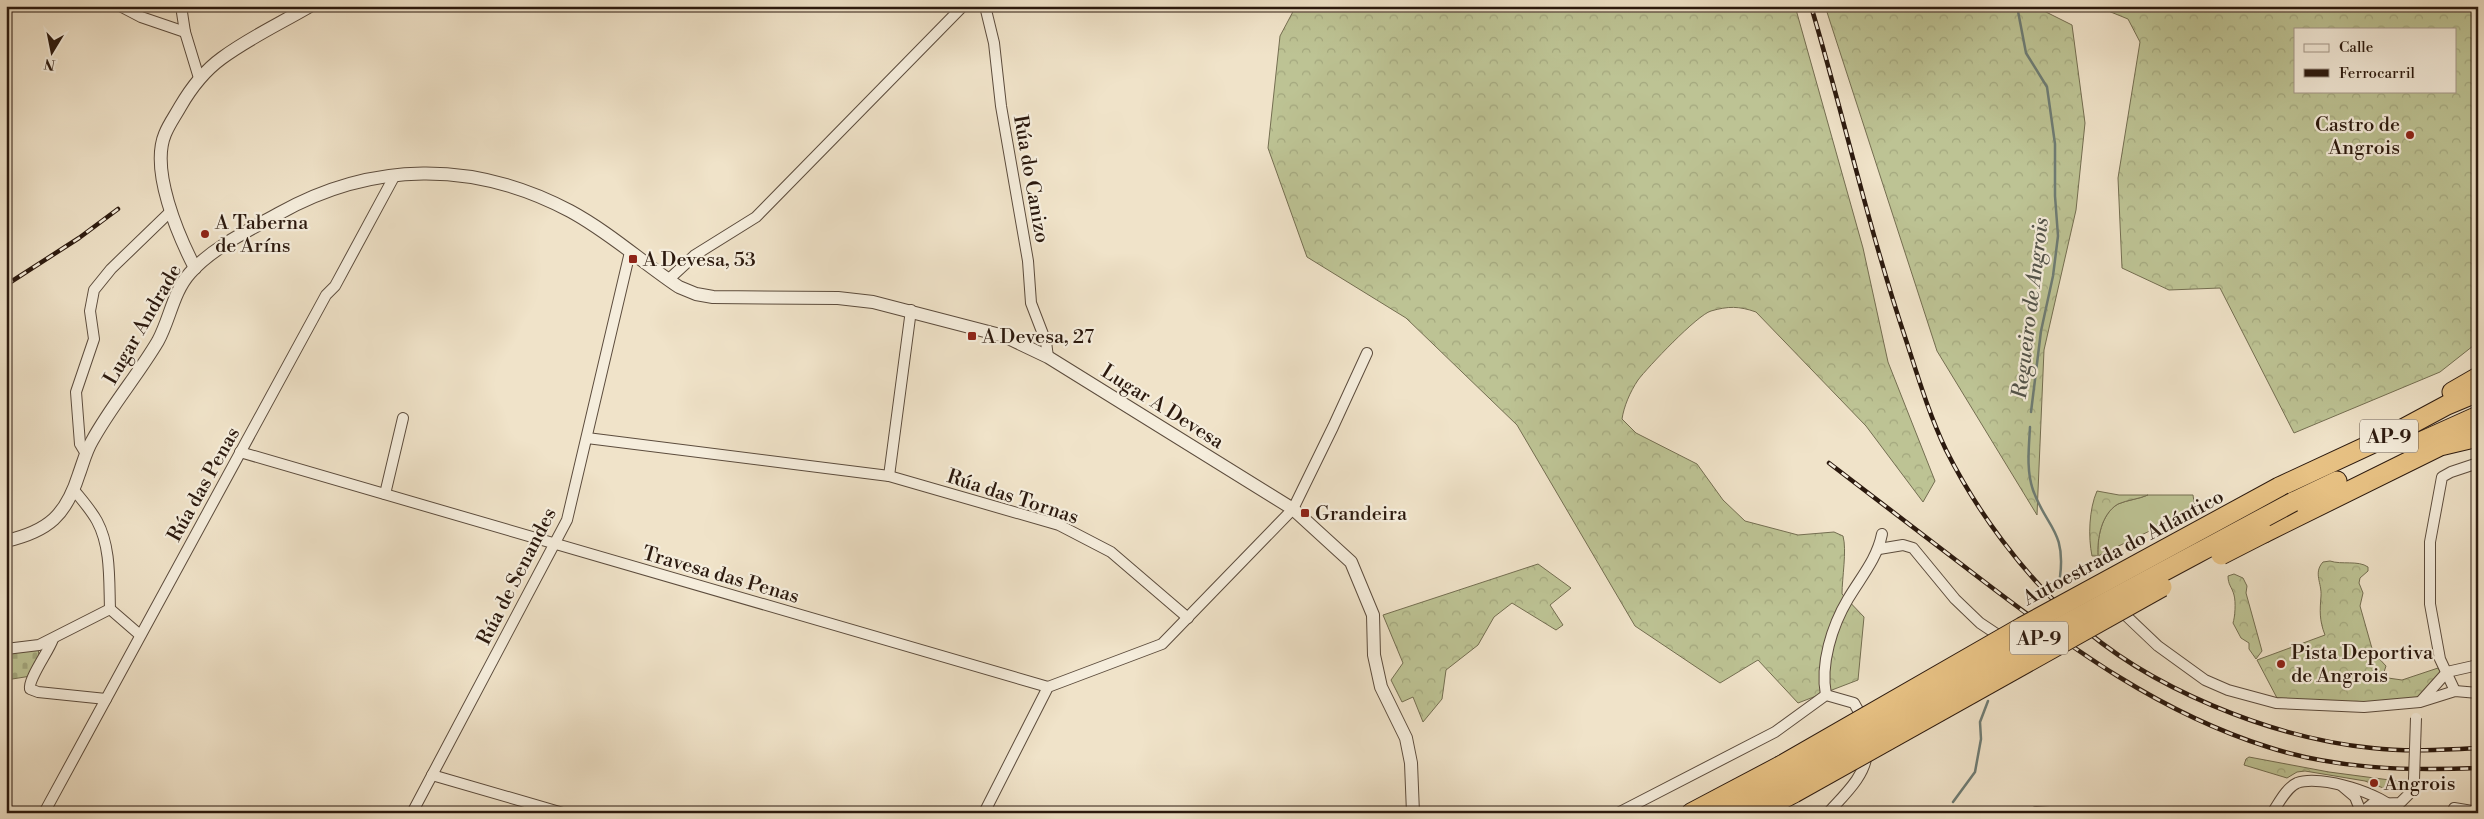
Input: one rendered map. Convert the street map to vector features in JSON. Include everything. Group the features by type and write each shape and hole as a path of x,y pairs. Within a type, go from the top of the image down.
{"highway":[{"path":"2299,478 2388,424 2448,395 2478,377"},
{"name":"Autoestrada do Atlántico","path":"1691,813 1788,779 2022,626 2280,487 2393,434 2447,405 2478,392"},
{"name":"Autoestrada do Atlántico","path":"1729,813 2036,639 2293,502 2478,416"},
{"path":"1756,813 1788,779 2264,533 2440,446 2478,437"}],"street":[{"path":"120,6 141,17 185,32"},
{"path":"181,6 185,32 199,78"},
{"path":"195,268 176,228 164,188 162,155 165,135 199,78 221,59 258,35 310,6"},
{"path":"668,280 695,254 756,217 963,6"},
{"name":"Rúa do Canizo","path":"984,6 994,43 1001,106 1028,261 1031,303 1046,342 1048,357"},
{"name":"Lugar A Devesa","path":"358,180 395,175 461,175 497,183 571,212 668,280 688,291 713,297 851,299 911,310 1004,336 1048,357 1292,509 1351,562 1373,615 1374,654 1381,687 1406,738 1411,763 1413,813"},
{"name":"Rúa das Penas","path":"44,813 240,452 395,175"},
{"name":"Lugar Andrade","path":"6,541 32,533 50,523 67,506 95,435 157,342 181,286 195,268 232,242 284,210 322,192 358,180"},
{"name":"Lugar Andrade","path":"86,454 80,444 76,392 94,339 90,311 94,290 111,269 171,211"},
{"name":"Rúa de Senandes","path":"412,813 555,544 568,514 630,252"},
{"path":"889,476 911,310"},
{"path":"984,813 1048,687 1162,644 1292,509 1334,427 1367,353"},
{"path":"385,494 403,418"},
{"name":"Rúa das Tornas","path":"587,438 889,476 1059,525 1111,552 1188,618"},
{"name":"Travesa das Penas","path":"240,452 1048,687"},
{"path":"2454,691 2440,660 2430,604 2430,542 2442,477 2469,465 2478,464"},
{"path":"74,490 97,520 102,531 108,564 110,609 140,635"},
{"path":"1826,695 1822,678 1835,624 1879,550 1882,534"},
{"path":"1879,550 1903,545 1913,548 1955,599 1980,623 2009,642 2022,639 2107,595 2125,616 2158,646 2205,680 2228,690 2276,703 2364,707 2420,702 2454,691 2478,692"},
{"path":"6,650 39,646 53,640 70,628 110,609"},
{"path":"53,640 48,654 31,681 30,689 38,692 106,699"},
{"path":"2272,813 2296,783 2318,781 2349,785 2402,807 2412,791 2416,718 2420,702 2447,672 2478,665"},
{"path":"1618,813 1775,732 1826,695"},
{"path":"1826,695 1854,703 1867,726 1866,761 1856,780 1828,813"},
{"path":"432,774 563,813"},
{"path":"2337,783 2352,793 2361,812 2372,804 2391,804"},
{"path":"2391,804 2398,813"},
{"path":"2453,813 2454,808 2478,812"},
{"path":"2036,812 2050,813"}],"green space":[{"path":"1296,6 1795,6 1863,248 1888,362 1935,481 1923,502 1866,426 1756,312 1739,308 1723,308 1711,311 1684,331 1638,380 1632,389 1622,419 1636,433 1697,464 1723,500 1745,521 1798,535 1834,532 1843,536 1842,594 1864,617 1858,680 1798,703 1758,660 1720,683 1635,626 1517,425 1406,318 1307,257 1268,148 1280,36"},
{"path":"1825,6 2034,6 2072,25 2085,123 2076,210 2044,350 2037,515 1937,351"},
{"path":"2096,6 2478,6 2478,342 2440,372 2294,433 2220,288 2169,290 2122,268 2118,178 2140,42 2128,19"},
{"path":"2097,491 2119,495 2148,495 2118,504 2112,508 2101,527 2098,556 2092,556 2090,523 2092,506"},
{"path":"2148,495 2193,495 2195,509 2098,556 2101,527 2112,508 2118,504"},
{"path":"2323,562 2360,564 2368,567 2368,571 2360,578 2359,583 2363,593 2360,606 2373,652 2386,666 2384,672 2388,678 2402,680 2438,668 2441,673 2417,698 2364,705 2277,698 2257,660 2325,635 2321,620 2321,591 2318,574"},
{"path":"1538,564 1571,588 1550,605 1563,625 1556,630 1512,603 1494,617 1478,645 1446,670 1442,699 1423,722 1413,697 1402,702 1391,680 1403,663 1383,615"},
{"path":"2234,574 2243,578 2247,586 2246,593 2262,651 2256,659 2249,649 2249,643 2241,638 2233,623 2235,598 2228,576"},
{"path":"38,649 40,661 31,676 6,680 6,653"},
{"path":"2249,757 2329,772 2405,782 2400,789 2391,791 2365,781 2305,771 2297,772 2287,778 2244,765"}],"waterway":[{"name":"Regueiro de Angrois","path":"2017,6 2026,53 2047,87 2055,144 2055,196 2058,236 2053,276 2041,331 2031,412"},
{"name":"Regueiro de Angrois","path":"2030,427 2029,475 2038,502 2058,539 2061,561 2060,577"},
{"name":"Regueiro de Angrois","path":"1953,802 1975,772 1981,739 1980,722 1988,701"}],"railway":[{"path":"1811,6 1880,257 1934,423 1958,473 1986,518 2036,581 2073,619 2103,644 2137,667 2174,688 2213,706 2253,721 2333,742 2385,749 2438,750 2478,748"},
{"path":"6,285 79,238 118,209"},
{"path":"1829,463 1982,580 2083,654 2154,697 2190,716 2228,733 2268,747 2320,760 2372,767 2478,768"}],"place":[{"name":"Castro de Angrois","path":"2410,135"},
{"name":"A Taberna de Aríns","path":"205,234"},
{"name":"A Devesa, 53","path":"633,259"},
{"name":"A Devesa, 27","path":"972,336"},
{"name":"Grandeira","path":"1305,513"},
{"name":"Pista Deportiva de Angrois","path":"2281,664"},
{"name":"Angrois","path":"2374,783"}]}
